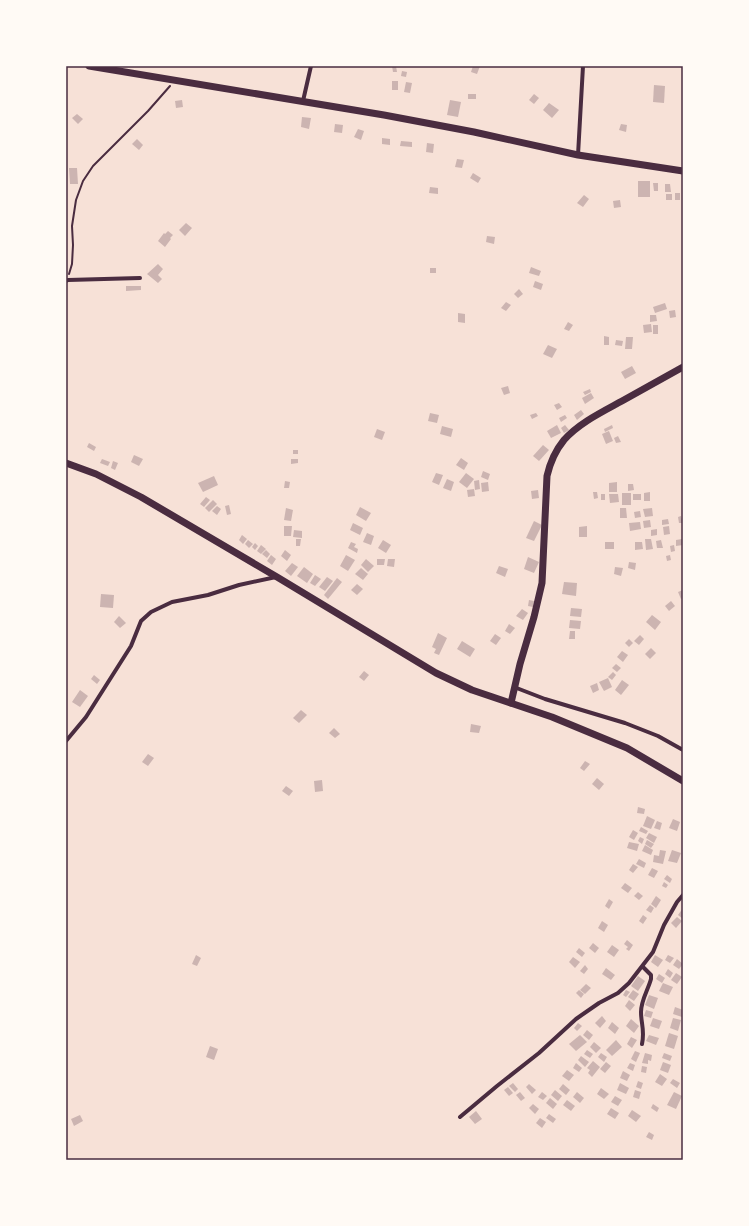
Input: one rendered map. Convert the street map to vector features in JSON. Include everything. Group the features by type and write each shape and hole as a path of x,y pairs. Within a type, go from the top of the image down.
{"street":[{"path":"89,66 303,101 474,132 578,155 683,171"},
{"path":"303,101 310,66"},
{"path":"578,155 583,66"},
{"path":"67,280 140,278"},
{"path":"511,702 542,583 548,476 550,464 556,452 564,440 576,429 602,411 683,367"},
{"path":"66,463 96,474 141,497 277,576 436,673 472,690 552,717 627,748 683,781"},
{"path":"66,741 86,718 130,646 142,621 151,612 172,602 208,595 239,585 277,576"},
{"path":"514,687 544,698 625,723 658,736 683,750"},
{"path":"460,1117 539,1053 576,1019 599,1003 618,993 629,983 653,952 664,925 677,902 683,895"},
{"path":"642,1044 644,1030 641,1012 642,1004 651,979 651,975 643,966"}],"path":[{"path":"67,280 72,264 72,226 76,200 83,181 93,166 148,111 176,80"}],"building":[{"path":"392,66 396,66 397,72 393,72"},
{"path":"473,66 480,66 477,74 471,72"},
{"path":"402,71 407,72 406,77 401,76"},
{"path":"392,81 398,81 398,90 392,90"},
{"path":"406,82 412,83 410,93 404,92"},
{"path":"654,85 665,86 664,103 653,102"},
{"path":"468,94 476,94 476,99 468,99"},
{"path":"534,94 539,98 534,104 529,100"},
{"path":"182,100 183,107 176,108 175,101"},
{"path":"450,100 461,102 458,117 447,115"},
{"path":"549,103 559,110 552,118 543,110"},
{"path":"77,114 83,119 78,124 72,118"},
{"path":"302,117 311,118 309,129 301,127"},
{"path":"335,124 343,125 342,133 334,132"},
{"path":"621,124 627,125 626,132 619,130"},
{"path":"358,129 364,131 361,140 354,137"},
{"path":"382,138 390,139 390,145 382,144"},
{"path":"137,139 143,145 139,150 132,144"},
{"path":"401,141 412,142 412,147 400,146"},
{"path":"427,143 434,144 433,153 426,152"},
{"path":"457,159 464,160 462,168 455,167"},
{"path":"69,168 77,168 78,184 70,184"},
{"path":"473,173 481,178 478,183 470,178"},
{"path":"638,181 650,181 650,197 638,197"},
{"path":"653,183 658,183 658,191 654,191"},
{"path":"665,184 670,184 671,192 665,192"},
{"path":"430,187 438,188 438,194 429,193"},
{"path":"675,193 680,193 680,200 675,200"},
{"path":"666,194 672,194 672,200 666,200"},
{"path":"584,195 589,199 583,207 577,203"},
{"path":"620,200 621,207 614,208 613,201"},
{"path":"186,223 192,228 185,236 179,230"},
{"path":"168,231 173,235 165,247 158,241 164,233 165,234"},
{"path":"487,236 495,237 494,244 486,242"},
{"path":"158,264 163,269 158,275 162,279 158,283 147,274"},
{"path":"531,267 541,271 539,276 529,273"},
{"path":"430,268 436,268 436,273 430,273"},
{"path":"535,281 543,284 541,290 533,287"},
{"path":"126,286 141,286 141,290 126,291"},
{"path":"519,289 523,294 518,298 514,294"},
{"path":"506,302 511,305 506,311 501,308"},
{"path":"665,303 667,309 655,313 653,307"},
{"path":"675,310 676,317 670,318 669,311"},
{"path":"458,313 465,314 465,323 458,322"},
{"path":"650,315 656,315 657,321 650,322"},
{"path":"568,322 573,325 569,331 564,329"},
{"path":"651,324 652,332 644,333 643,325"},
{"path":"653,325 658,325 658,334 653,334"},
{"path":"604,336 609,337 609,345 604,345"},
{"path":"626,337 633,337 632,349 625,349"},
{"path":"616,340 623,341 622,346 615,345"},
{"path":"548,345 557,349 552,358 543,354"},
{"path":"632,366 636,373 625,379 621,372"},
{"path":"508,386 510,393 504,395 501,388"},
{"path":"590,389 591,392 585,395 583,392"},
{"path":"591,393 594,398 585,404 582,398"},
{"path":"559,403 562,407 557,410 554,405"},
{"path":"581,410 584,414 577,420 574,415"},
{"path":"430,413 439,415 437,423 428,421"},
{"path":"536,413 538,416 532,419 530,415"},
{"path":"565,415 567,418 561,422 559,418"},
{"path":"557,425 561,433 551,438 547,431"},
{"path":"565,425 569,430 564,433 561,428"},
{"path":"612,425 613,428 605,432 604,429"},
{"path":"442,426 453,429 451,437 440,434"},
{"path":"377,429 385,432 382,440 374,437"},
{"path":"609,431 613,441 606,444 602,434"},
{"path":"618,436 621,442 616,443 614,438"},
{"path":"89,443 96,447 94,451 87,447"},
{"path":"543,445 549,450 539,461 533,456"},
{"path":"293,450 298,450 298,454 293,454"},
{"path":"134,455 143,459 139,466 131,462"},
{"path":"461,458 468,463 464,470 456,465"},
{"path":"102,459 110,462 108,466 100,463"},
{"path":"291,459 298,459 298,463 291,464"},
{"path":"113,461 118,463 115,470 111,468"},
{"path":"483,471 490,474 488,480 481,477"},
{"path":"436,473 443,475 439,485 432,482"},
{"path":"466,473 474,479 467,488 459,482"},
{"path":"214,476 218,485 203,492 198,483"},
{"path":"447,479 454,482 451,491 443,488"},
{"path":"479,480 480,489 475,490 474,481"},
{"path":"285,481 290,482 289,488 284,488"},
{"path":"488,482 489,491 482,492 481,483"},
{"path":"617,482 617,492 609,492 609,483"},
{"path":"628,484 633,484 634,490 628,491"},
{"path":"474,489 475,496 468,497 467,490"},
{"path":"538,490 539,498 532,499 531,491"},
{"path":"593,492 597,492 598,498 594,499"},
{"path":"650,492 650,501 644,501 644,493"},
{"path":"622,493 631,493 631,505 622,505"},
{"path":"601,494 605,494 605,500 601,500"},
{"path":"609,494 618,494 619,502 610,503"},
{"path":"633,494 641,494 641,500 633,500"},
{"path":"206,497 210,500 204,507 200,504"},
{"path":"213,500 217,504 209,512 205,508"},
{"path":"229,505 231,514 227,515 225,506"},
{"path":"217,506 221,509 217,515 212,511"},
{"path":"360,507 371,513 366,521 356,515"},
{"path":"286,508 293,510 291,521 284,520"},
{"path":"620,508 626,508 627,518 620,518"},
{"path":"652,508 653,516 645,517 643,509"},
{"path":"640,511 641,517 635,518 634,512"},
{"path":"681,516 683,523 679,523 678,517"},
{"path":"668,519 669,524 662,525 662,520"},
{"path":"650,520 651,527 644,528 643,521"},
{"path":"534,521 542,525 534,541 526,538"},
{"path":"640,522 641,529 630,531 629,523"},
{"path":"353,523 363,528 360,535 350,530"},
{"path":"284,526 292,526 291,536 284,536"},
{"path":"587,526 587,537 579,537 579,527"},
{"path":"669,526 670,534 664,535 663,527"},
{"path":"657,529 657,535 651,536 651,530"},
{"path":"294,530 302,531 302,538 293,537"},
{"path":"367,533 374,536 371,545 363,542"},
{"path":"242,535 247,539 243,544 239,540"},
{"path":"296,539 301,539 300,546 296,546"},
{"path":"645,539 651,539 653,549 646,550"},
{"path":"682,539 683,545 676,546 676,540"},
{"path":"248,540 253,544 249,548 245,544"},
{"path":"383,540 391,545 386,553 378,548"},
{"path":"661,540 663,548 657,548 656,541"},
{"path":"351,542 356,544 354,547 358,549 357,553 348,548"},
{"path":"605,542 614,542 614,549 605,549"},
{"path":"635,542 642,542 643,549 635,550"},
{"path":"255,543 258,546 255,550 252,547"},
{"path":"261,545 266,549 261,554 257,551"},
{"path":"674,545 675,551 671,552 670,546"},
{"path":"266,550 270,554 267,558 262,554"},
{"path":"285,550 291,555 287,561 281,556"},
{"path":"271,555 276,559 272,565 267,561"},
{"path":"346,555 355,560 348,571 340,566"},
{"path":"670,555 671,560 667,561 666,556"},
{"path":"528,557 539,562 534,573 524,569"},
{"path":"366,559 374,566 368,572 361,565"},
{"path":"377,559 385,559 384,565 377,565"},
{"path":"388,559 395,559 394,567 387,566"},
{"path":"629,562 636,563 635,570 628,568"},
{"path":"292,563 298,567 291,576 285,571"},
{"path":"499,566 508,569 505,577 496,573"},
{"path":"304,567 313,574 307,583 297,576"},
{"path":"615,567 623,568 621,576 614,574"},
{"path":"361,568 368,574 363,580 355,574"},
{"path":"315,575 321,579 315,586 310,583"},
{"path":"327,577 333,581 325,591 319,587"},
{"path":"337,578 342,582 328,599 324,595"},
{"path":"564,582 577,583 576,596 562,594"},
{"path":"357,584 363,589 357,595 351,590"},
{"path":"683,590 683,598 681,599 678,592"},
{"path":"101,594 114,595 113,608 100,607"},
{"path":"529,600 534,601 533,607 528,606"},
{"path":"671,601 675,606 669,611 665,606"},
{"path":"571,608 582,609 581,617 570,616"},
{"path":"522,609 528,613 523,620 516,616"},
{"path":"652,615 661,622 655,630 646,622"},
{"path":"119,616 126,623 120,628 114,622"},
{"path":"570,620 581,621 580,629 569,628"},
{"path":"509,624 515,628 510,634 505,631"},
{"path":"570,631 575,631 575,639 569,639"},
{"path":"438,633 447,638 439,655 434,653 436,649 432,647"},
{"path":"495,634 501,638 496,645 490,641"},
{"path":"640,635 644,639 639,645 634,641"},
{"path":"629,639 633,643 629,647 625,643"},
{"path":"462,641 475,649 470,657 457,649"},
{"path":"651,648 656,653 650,659 645,654"},
{"path":"622,651 628,655 623,662 617,657"},
{"path":"616,664 621,668 617,672 612,668"},
{"path":"364,671 369,675 364,681 359,677"},
{"path":"613,672 616,675 612,680 608,677"},
{"path":"94,675 100,680 97,684 91,679"},
{"path":"608,678 612,687 604,691 599,682"},
{"path":"622,680 629,685 621,695 615,690"},
{"path":"597,683 599,690 593,693 590,686"},
{"path":"80,690 88,696 80,707 72,702"},
{"path":"301,710 307,715 299,723 293,718"},
{"path":"471,724 481,726 479,733 470,732"},
{"path":"334,728 340,734 335,738 329,733"},
{"path":"148,754 154,758 148,766 142,762"},
{"path":"585,761 590,764 584,771 580,768"},
{"path":"597,778 604,784 599,790 592,784"},
{"path":"322,780 323,791 315,792 314,781"},
{"path":"286,786 293,791 289,796 282,791"},
{"path":"638,807 645,809 644,814 637,813"},
{"path":"647,816 655,820 651,829 643,826"},
{"path":"673,819 680,822 677,831 669,828"},
{"path":"657,821 662,823 660,830 654,828"},
{"path":"641,827 648,831 646,834 639,831"},
{"path":"633,830 638,833 634,840 629,837"},
{"path":"649,833 657,837 654,843 646,838"},
{"path":"640,837 644,839 642,844 638,841"},
{"path":"647,840 654,844 651,848 645,844"},
{"path":"629,842 639,844 637,851 627,848"},
{"path":"645,845 653,850 651,855 642,851"},
{"path":"660,850 666,851 663,864 653,862 654,855 659,856"},
{"path":"672,850 681,853 677,863 668,861"},
{"path":"639,859 646,863 644,868 636,864"},
{"path":"633,864 638,867 633,873 629,870"},
{"path":"652,868 658,871 654,878 648,875"},
{"path":"667,875 672,879 670,883 664,879"},
{"path":"664,882 668,885 666,888 662,886"},
{"path":"625,883 632,888 628,893 621,888"},
{"path":"638,892 643,896 639,900 634,896"},
{"path":"656,896 661,900 656,908 651,904"},
{"path":"609,899 613,902 609,909 605,906"},
{"path":"650,905 654,908 651,913 646,910"},
{"path":"683,908 683,919 678,915"},
{"path":"643,915 647,918 643,924 639,921"},
{"path":"677,917 682,921 676,928 671,923"},
{"path":"602,921 608,925 604,932 598,928"},
{"path":"627,940 633,945 629,951 626,949 628,947 624,944"},
{"path":"593,943 599,948 595,953 589,948"},
{"path":"612,945 619,950 614,957 607,952"},
{"path":"579,948 585,953 582,957 576,952"},
{"path":"196,955 201,958 197,966 192,964"},
{"path":"655,955 663,960 658,967 651,962"},
{"path":"668,955 674,958 670,963 665,960"},
{"path":"573,957 580,962 575,968 569,962"},
{"path":"677,959 683,964 679,969 673,965"},
{"path":"585,965 588,969 584,974 580,971"},
{"path":"606,968 615,975 611,980 602,974"},
{"path":"668,969 673,973 670,978 665,974"},
{"path":"676,973 682,977 677,984 671,980"},
{"path":"659,974 665,978 662,983 656,979"},
{"path":"638,976 645,981 638,991 631,986"},
{"path":"663,983 673,987 669,995 659,991"},
{"path":"586,984 591,988 585,994 580,990"},
{"path":"579,990 584,994 581,998 576,993"},
{"path":"626,990 630,992 626,997 623,995"},
{"path":"633,990 639,994 634,1001 628,997"},
{"path":"649,995 658,998 654,1009 645,1005"},
{"path":"629,1000 635,1005 630,1011 625,1006"},
{"path":"675,1007 683,1010 682,1017 673,1014"},
{"path":"646,1010 653,1012 651,1018 644,1016"},
{"path":"602,1016 606,1021 600,1028 595,1023"},
{"path":"653,1018 662,1021 659,1029 650,1026"},
{"path":"673,1018 681,1020 678,1031 670,1028"},
{"path":"631,1019 639,1026 634,1033 626,1026"},
{"path":"612,1022 619,1028 615,1034 608,1028"},
{"path":"578,1023 582,1026 577,1031 574,1028"},
{"path":"587,1030 593,1035 589,1040 583,1035"},
{"path":"669,1033 678,1036 674,1049 665,1046"},
{"path":"580,1035 587,1042 576,1051 569,1044"},
{"path":"649,1035 659,1038 656,1045 646,1041"},
{"path":"631,1037 637,1040 632,1048 627,1044"},
{"path":"616,1040 622,1047 612,1056 606,1050"},
{"path":"594,1042 601,1048 596,1053 590,1047"},
{"path":"210,1046 218,1049 214,1060 206,1057"},
{"path":"587,1050 593,1054 590,1058 584,1054"},
{"path":"635,1051 640,1053 636,1062 631,1059"},
{"path":"601,1053 607,1057 604,1062 598,1057"},
{"path":"645,1053 652,1055 651,1061 648,1060 648,1064 642,1063"},
{"path":"664,1053 672,1056 670,1061 662,1058"},
{"path":"581,1056 589,1062 585,1067 578,1060"},
{"path":"593,1061 600,1067 592,1077 588,1073 590,1070 587,1068"},
{"path":"606,1062 611,1066 605,1073 600,1069"},
{"path":"663,1062 671,1065 668,1073 660,1070"},
{"path":"576,1063 582,1068 579,1072 573,1068"},
{"path":"630,1063 635,1065 633,1071 627,1068"},
{"path":"642,1066 647,1067 646,1073 641,1072"},
{"path":"567,1070 574,1075 569,1081 562,1076"},
{"path":"623,1071 630,1075 627,1081 620,1078"},
{"path":"660,1074 667,1079 662,1086 655,1082"},
{"path":"673,1079 680,1083 677,1088 670,1083"},
{"path":"638,1081 643,1083 641,1089 636,1087"},
{"path":"513,1083 518,1089 515,1092 509,1086"},
{"path":"620,1083 629,1088 626,1094 617,1090"},
{"path":"529,1084 536,1090 532,1094 526,1087"},
{"path":"563,1084 570,1090 566,1095 559,1089"},
{"path":"508,1087 513,1093 509,1096 504,1090"},
{"path":"601,1088 609,1094 604,1099 597,1094"},
{"path":"555,1090 562,1096 558,1101 551,1095"},
{"path":"635,1090 641,1092 639,1099 633,1097"},
{"path":"520,1092 525,1098 521,1101 516,1095"},
{"path":"542,1092 547,1096 543,1100 538,1097"},
{"path":"577,1092 584,1098 580,1103 573,1097"},
{"path":"674,1092 682,1096 676,1109 667,1105"},
{"path":"615,1096 622,1100 618,1106 611,1102"},
{"path":"550,1098 557,1104 553,1109 546,1103"},
{"path":"567,1100 575,1106 571,1111 563,1105"},
{"path":"533,1104 539,1109 535,1114 529,1108"},
{"path":"653,1104 659,1108 657,1112 651,1108"},
{"path":"611,1108 619,1113 615,1119 607,1114"},
{"path":"632,1110 641,1116 636,1122 628,1116"},
{"path":"476,1111 482,1119 475,1124 469,1117"},
{"path":"549,1114 556,1119 553,1123 546,1118"},
{"path":"80,1115 83,1121 74,1126 71,1119"},
{"path":"540,1118 546,1122 542,1128 536,1123"},
{"path":"649,1132 654,1135 652,1140 646,1137"}]}
